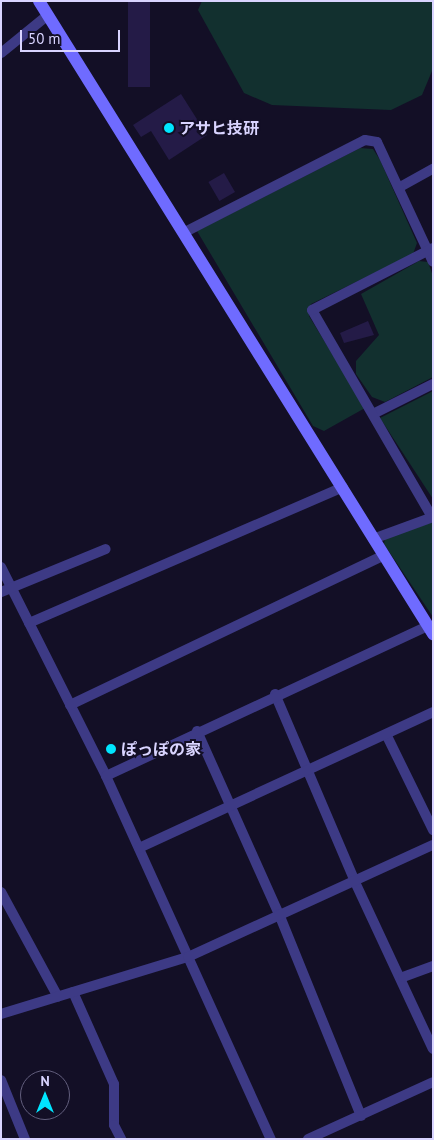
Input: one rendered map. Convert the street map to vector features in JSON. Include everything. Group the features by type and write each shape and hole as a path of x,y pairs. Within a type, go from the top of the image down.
{"street":[{"path":"39,1 185,232 430,630 275,694 106,776"},
{"path":"1,53 48,15"},
{"path":"185,232 365,140 377,142 431,249 433,262"},
{"path":"400,187 433,170"},
{"path":"373,539 433,517 312,310 431,249"},
{"path":"373,414 433,384"},
{"path":"28,624 343,487"},
{"path":"1,592 106,549"},
{"path":"70,705 383,556"},
{"path":"1,567 106,776 271,1139"},
{"path":"275,694 355,882 403,977 433,1049"},
{"path":"139,848 308,770 387,736 433,712"},
{"path":"197,731 279,914 362,1116"},
{"path":"387,736 433,830"},
{"path":"1,1014 188,957 433,845"},
{"path":"1,892 58,997"},
{"path":"403,977 433,966"},
{"path":"73,992 114,1084 114,1124 121,1139"},
{"path":"1,1080 25,1139"},
{"path":"308,1139 433,1082"}],"green space":[{"path":"202,1 433,1 432,71 422,95 391,110 272,105 244,93 198,10"},
{"path":"360,148 373,149 380,160 417,243 413,254 311,304 309,316 365,408 324,431 313,426 197,231"},
{"path":"419,261 428,262 433,276 433,377 385,402 372,397 356,374 356,361 379,335 361,294"},
{"path":"433,391 433,499 380,418"},
{"path":"433,522 433,617 384,544 385,538"}],"building":[{"path":"128,1 150,1 150,87 128,87"},
{"name":"アサヒ技研","path":"181,94 207,135 169,160 151,131 141,137 133,125"},
{"path":"224,173 235,192 219,201 208,182"},
{"path":"368,321 374,335 344,343 340,333"}],"place":[{"name":"アサヒ技研","path":"169,128"},
{"name":"ぽっぽの家","path":"111,749"}]}
